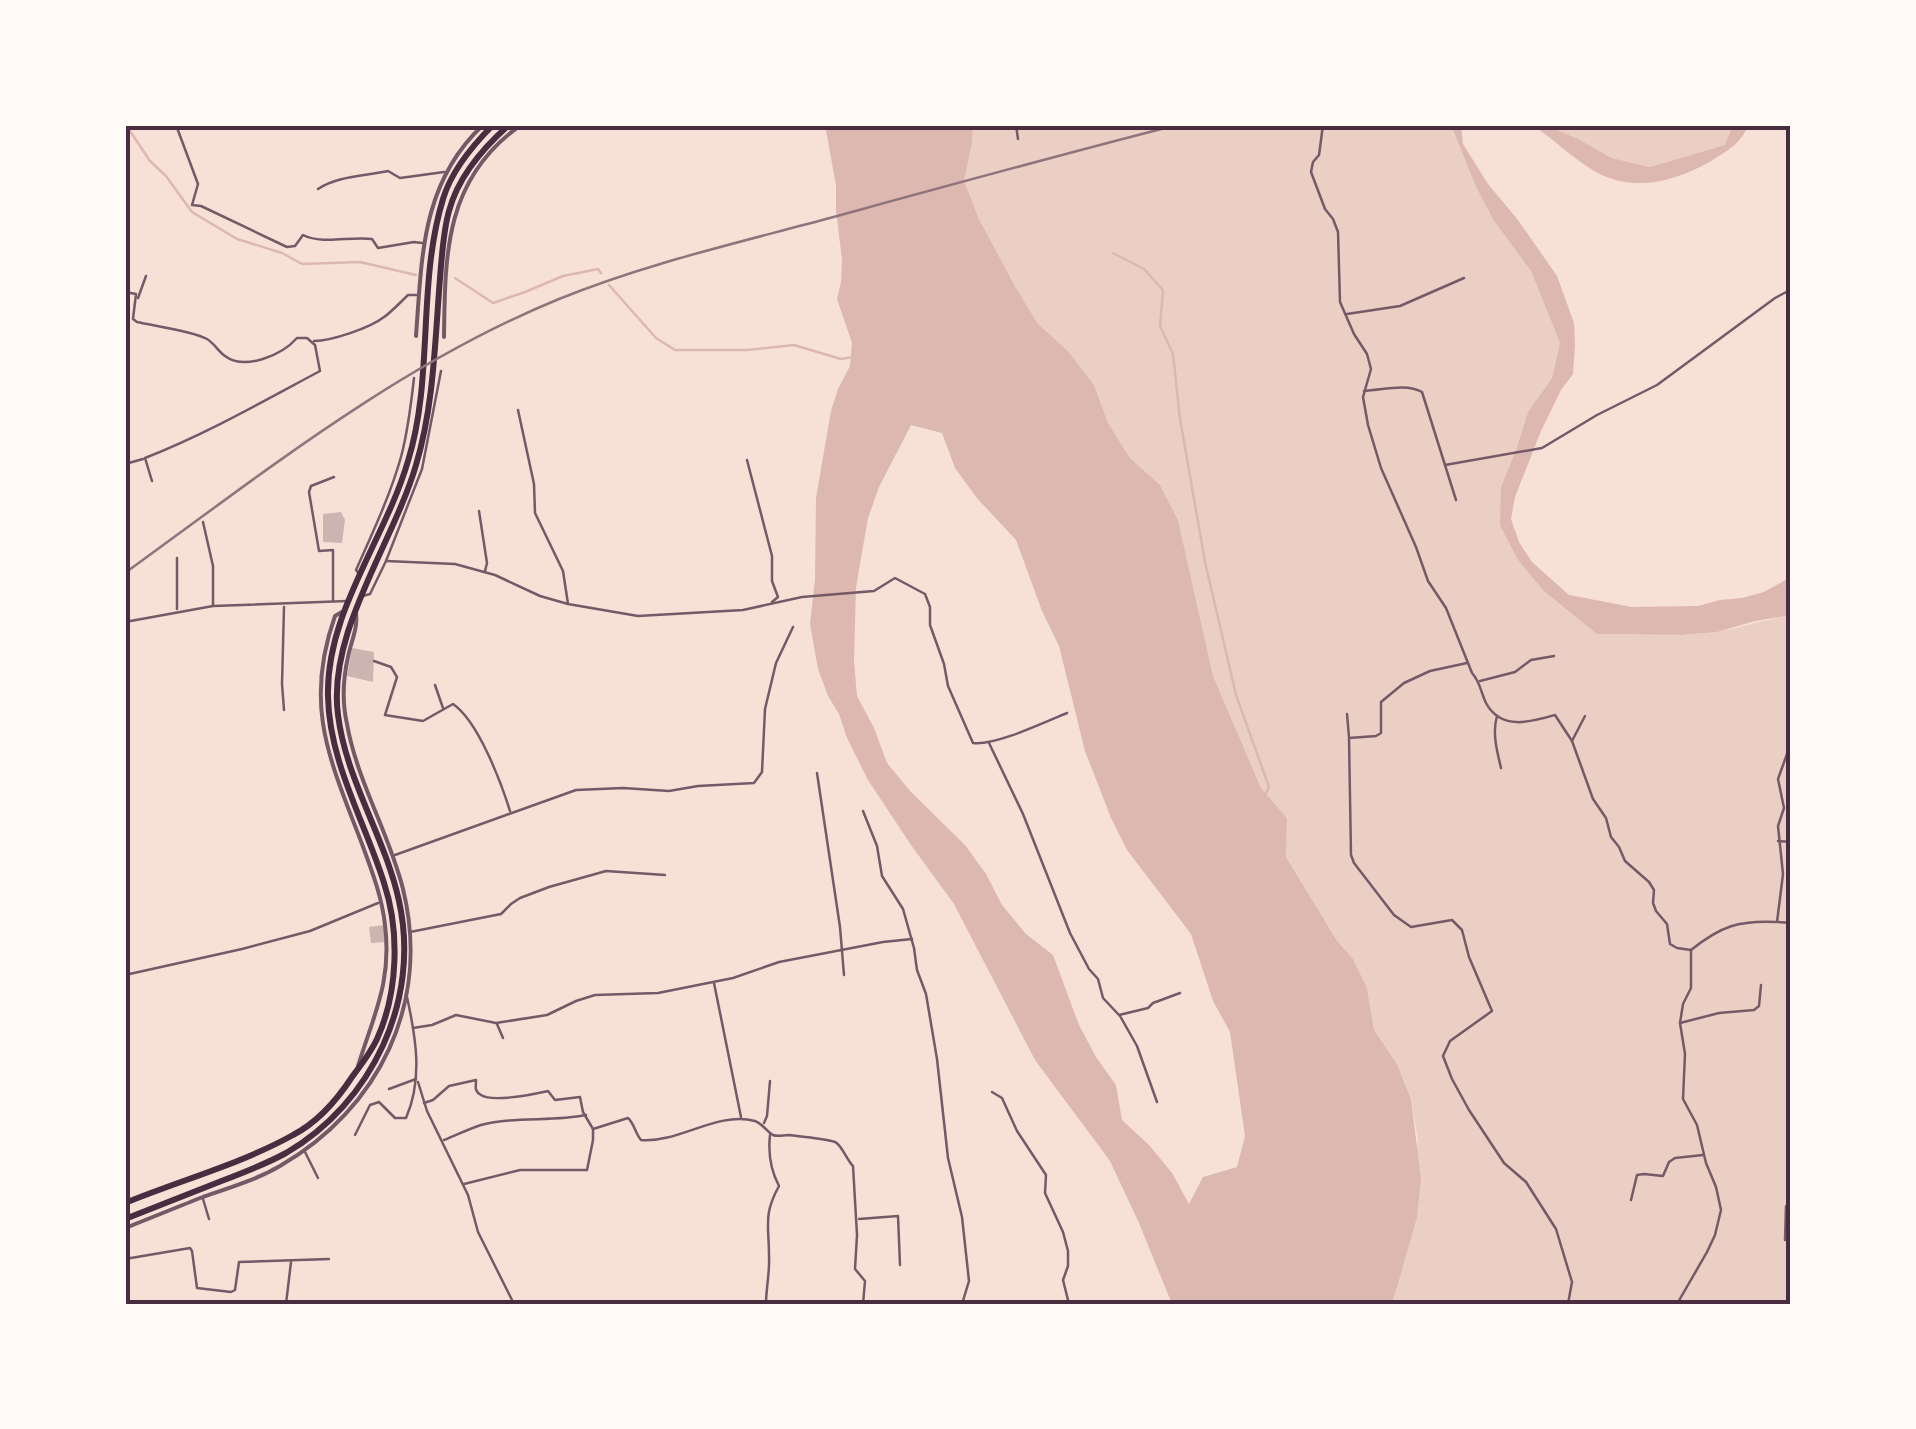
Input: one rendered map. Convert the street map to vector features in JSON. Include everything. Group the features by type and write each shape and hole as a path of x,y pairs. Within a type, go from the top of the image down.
{"highway":[{"path":"125,1202 233,1163 296,1134 335,1102 376,1041 386,1013 392,986 394,928 386,889 330,734 329,670 348,605 408,462 421,391 433,245 443,196 478,140 493,125"},
{"path":"125,1219 267,1163 309,1137 352,1098 370,1072 398,1008 404,928 392,873 350,765 338,715 338,673 362,596 406,495 426,428 449,209 485,146 508,125"},
{"path":"360,576 362,596"}],"street":[{"path":"176,125 198,184 192,205 287,247 295,246 303,235 313,240 361,238 372,240 378,248 424,243"},
{"path":"416,336 424,243 435,194 468,140 483,125"},
{"path":"444,337 449,237 455,210 472,174 490,150 521,125"},
{"path":"1016,125 1018,139"},
{"path":"1323,125 1319,156 1311,172 1338,232 1340,302 1371,369 1364,391 1368,425 1381,468 1428,581 1446,608 1488,707 1514,723 1556,715 1572,741 1611,837 1625,861 1654,890 1653,903 1666,924 1670,944 1691,950 1737,923 1791,923"},
{"path":"318,188 330,180 388,171 400,178 446,172"},
{"path":"1446,465 1542,448 1597,414 1657,385 1790,290 1791,256"},
{"path":"146,276 137,299 137,322 206,338 224,356 244,364 278,352 297,338 326,341 361,328 384,317 408,295 419,295"},
{"path":"1346,314 1400,306 1464,278"},
{"path":"125,292 133,292 137,299"},
{"path":"125,464 175,446 320,371 315,342"},
{"path":"362,596 370,594 386,561 422,470 441,371"},
{"path":"360,576 356,570 400,460 414,378"},
{"path":"1364,391 1418,388 1422,392 1456,500"},
{"path":"518,410 534,484 535,513 563,571 568,604"},
{"path":"145,458 152,481"},
{"path":"747,460 772,556 772,582 778,597 771,604"},
{"path":"333,602 333,550 320,551 309,492 311,486 334,477"},
{"path":"479,511 487,562 484,572"},
{"path":"203,522 213,566 213,606"},
{"path":"177,558 177,611"},
{"path":"386,561 455,564 568,604 638,616 743,610 802,597 874,591 895,578 925,594 948,686 973,744 1067,713"},
{"path":"125,622 213,606 333,602 348,605"},
{"path":"284,710 285,604"},
{"path":"348,605 335,616 322,658 322,726 381,901 387,961 378,1012 357,1070"},
{"path":"125,1228 256,1178 304,1151 340,1121 376,1076 400,1024 410,932 404,893 346,720 345,670 357,626 356,612"},
{"path":"393,856 576,790 669,791 754,784 762,772 765,708 776,662 794,627"},
{"path":"1480,681 1515,672 1532,660 1554,656"},
{"path":"374,661 391,666 397,678 385,715 423,721 453,704 462,711 500,779 510,813"},
{"path":"1349,738 1381,733 1381,702 1404,683 1430,671 1468,662"},
{"path":"435,685 443,710"},
{"path":"1348,714 1354,863 1394,915 1411,927 1452,920 1462,930 1492,1011 1450,1041 1443,1056 1469,1110 1504,1164 1526,1182 1556,1230 1572,1282 1568,1304"},
{"path":"1497,716 1495,744 1500,768"},
{"path":"1572,741 1585,716"},
{"path":"1777,922 1783,874 1778,826 1784,808 1778,779 1791,732"},
{"path":"988,742 1023,814 1070,933 1089,970 1098,979 1103,998 1119,1015 1137,1046 1157,1102"},
{"path":"817,774 844,975"},
{"path":"862,811 877,846 882,876 902,908 926,994 948,1158 960,1202 968,1281 962,1304"},
{"path":"1778,841 1791,842"},
{"path":"410,932 501,914 520,898 590,874 606,871 665,875"},
{"path":"125,974 310,930 381,901"},
{"path":"414,1028 456,1015 496,1022 546,1015 596,995 658,994 734,978 780,962 912,940"},
{"path":"1678,1304 1707,1252 1720,1210 1697,1126 1683,1099 1686,1054 1680,1024 1691,988 1691,950"},
{"path":"713,981 742,1119"},
{"path":"1680,1024 1719,1013 1754,1010 1761,985"},
{"path":"1119,1015 1148,1008 1180,992"},
{"path":"406,996 424,1103 462,1184 478,1232 514,1304"},
{"path":"496,1022 503,1038"},
{"path":"390,1089 418,1080"},
{"path":"356,1135 370,1104 379,1102 395,1118 406,1118 418,1080"},
{"path":"424,1103 450,1086 476,1080 480,1095 494,1099 548,1091 554,1100 580,1097 593,1129 587,1170 520,1170 462,1184"},
{"path":"763,1125 770,1081"},
{"path":"992,1092 1002,1098 1046,1175 1045,1194 1068,1252 1063,1280 1069,1304"},
{"path":"442,1140 484,1124 586,1115"},
{"path":"593,1129 628,1118 641,1140 653,1141 742,1119 763,1125 772,1134 835,1142 853,1166 855,1269 865,1281 863,1304"},
{"path":"766,1304 770,1258 766,1218 778,1186 768,1151 770,1131"},
{"path":"304,1151 318,1178"},
{"path":"1631,1200 1636,1175 1663,1176 1675,1158 1704,1155"},
{"path":"203,1197 210,1219"},
{"path":"1785,1240 1786,1206 1791,1205"},
{"path":"856,1219 898,1216 900,1265"},
{"path":"125,1258 190,1248 197,1288 231,1292 235,1290 239,1262 330,1259"},
{"path":"286,1304 291,1262"}],"shaded area":[{"path":"825,125 973,125 964,181 979,219 1038,324 1068,351 1094,385 1108,423 1130,458 1160,485 1178,520 1213,676 1261,788 1287,818 1286,857 1337,941 1353,959 1367,988 1374,1030 1397,1064 1411,1099 1421,1179 1417,1217 1392,1304 1172,1304 1110,1161 1035,1060 954,904 868,780 847,738 818,669 810,624 816,498 831,411 850,366 852,343 837,299 842,260 836,185","holes":["911,425 942,433 955,468 1016,540 1059,646 1085,751 1111,818 1127,850 1191,934 1213,1001 1230,1032 1245,1136 1237,1167 1203,1177 1189,1204 1172,1173 1122,1120 1116,1085 1079,1025 1053,955 1026,934 1002,905 965,845 887,763 857,696 856,587 868,518 879,487"]},
{"path":"973,125 1451,125 1494,221 1531,271 1560,343 1552,378 1528,412 1501,487 1518,560 1597,634 1700,634 1791,615 1791,1304 1392,1304 1405,1254 1418,1140 1411,1098 1397,1064 1374,1030 1367,988 1353,959 1337,942 1286,857 1287,818 1261,788 1213,676 1178,520 1160,485 1130,458 1108,423 1094,385 1068,351 1038,324 979,219 964,181"},
{"path":"1451,125 1461,125 1463,144 1488,184 1557,276 1574,323 1573,374 1541,431 1515,497 1511,519 1532,562 1569,595 1632,607 1698,606 1742,598 1764,592 1791,577 1791,615 1717,632 1597,634 1544,591 1518,560 1500,525 1501,487 1528,412 1552,378 1560,343 1531,271 1494,221"},
{"path":"1532,125 1546,125 1612,158 1650,167 1725,145 1733,125 1748,125 1738,142 1711,161 1683,175 1638,183 1594,171"},
{"path":"1546,125 1733,125 1726,145 1650,167 1612,158"}],"building":[{"path":"341,512 345,520 342,543 323,542 323,514"},
{"path":"352,648 374,652 373,682 347,676"},
{"path":"384,925 385,942 371,943 369,927"}],"waterway":[{"path":"126,125 192,212 237,239 282,253 302,264 360,262 416,275"},
{"path":"1113,253 1144,269 1163,290 1160,326 1173,354 1205,562 1236,695 1269,787 1265,795"},
{"path":"455,278 493,303 563,276 598,269 601,273"},
{"path":"609,285 656,338 675,350 747,350 794,345 841,359 853,357"}],"railway":[{"path":"125,573 281,459 388,388 500,325 559,299 691,255 1177,125"}]}
